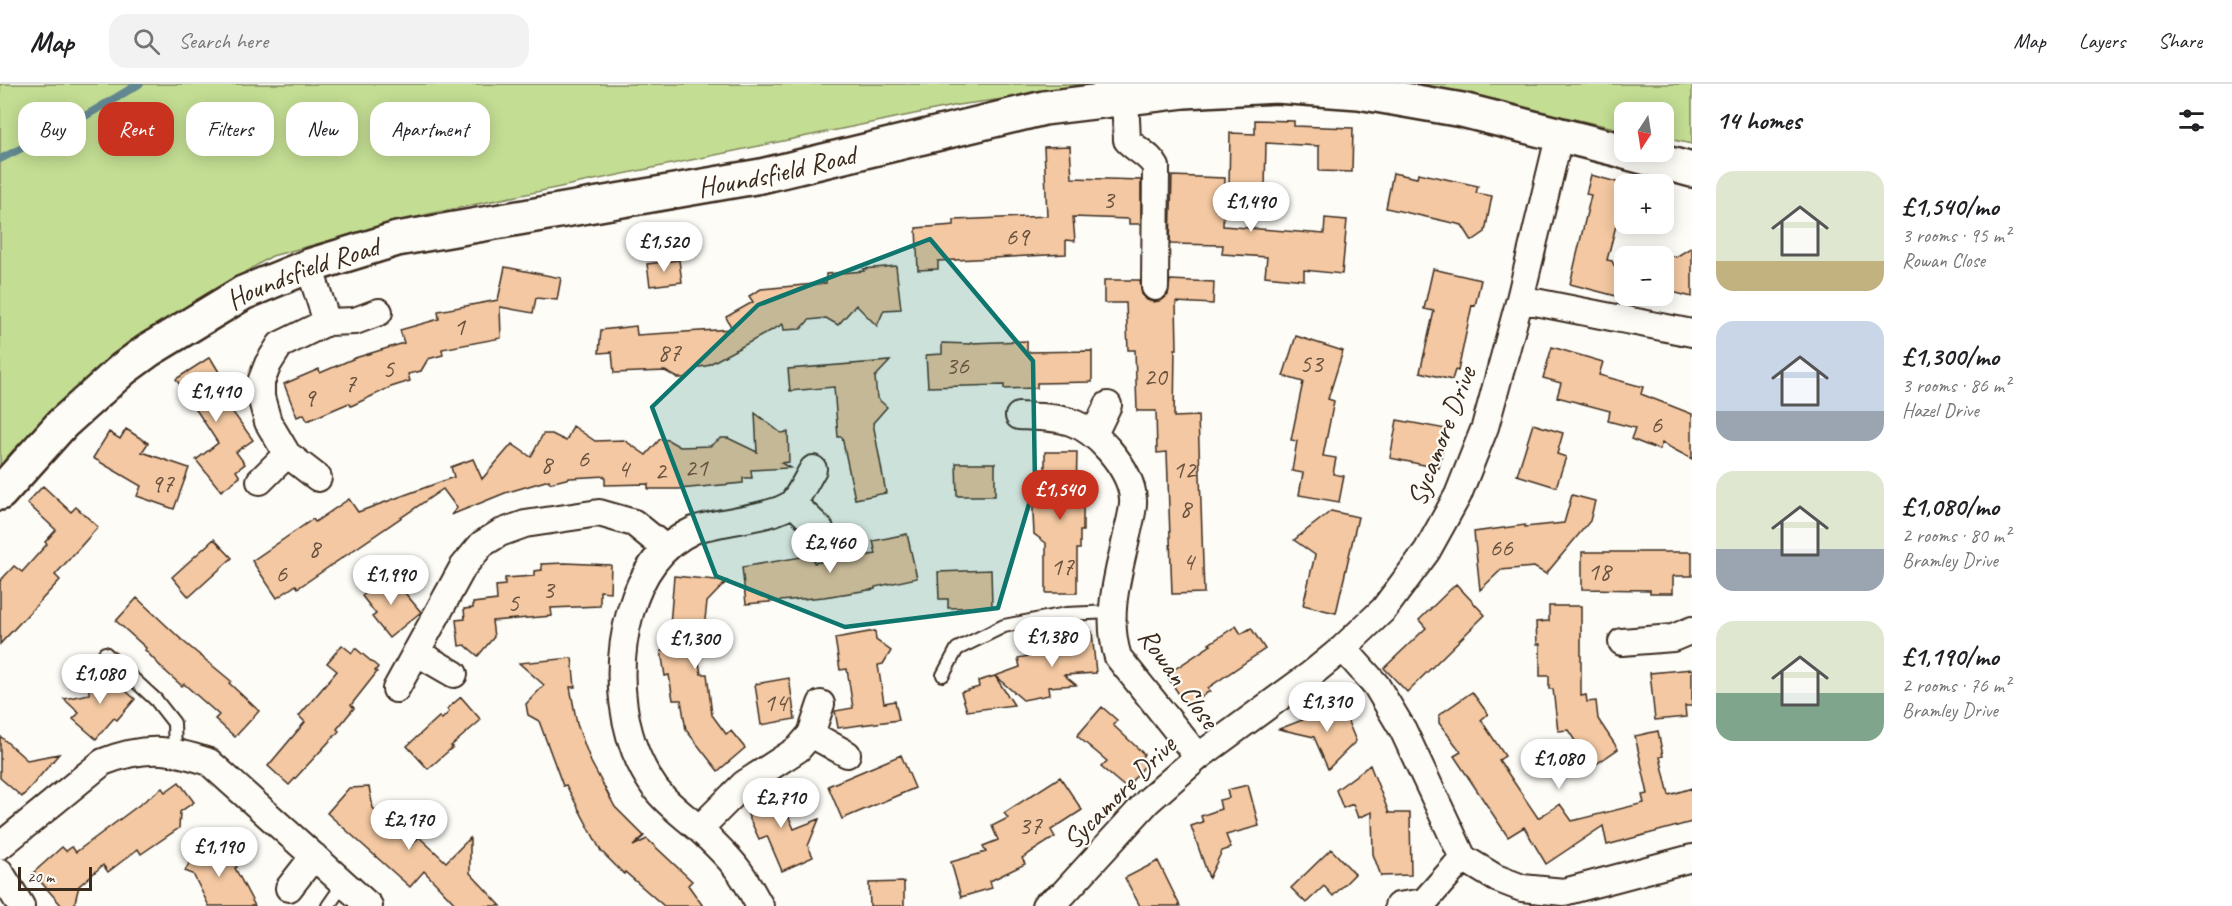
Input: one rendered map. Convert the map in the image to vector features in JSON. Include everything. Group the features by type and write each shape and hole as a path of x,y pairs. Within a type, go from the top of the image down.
{"street":[{"name":"Houndsfield Road","path":"0,493 62,424 123,369 187,326 243,293 309,266 397,239 761,176 1044,108 1184,91 1276,86 1359,92 1462,110 1614,148"},
{"path":"1125,98 1127,140 1137,151 1152,159 1156,167 1155,287"},
{"name":"Sycamore Drive","path":"1061,902 1148,801 1198,757 1310,675 1342,648 1384,609 1427,551 1458,495 1485,427 1520,298 1560,134"},
{"name":"Houndsfield Road","path":"1664,162 1692,170"},
{"path":"309,266 327,322"},
{"path":"1520,298 1692,333"},
{"path":"318,478 287,454 268,422 261,397 261,382 268,364 280,345 327,322 356,321 379,312"},
{"path":"1094,434 1108,405"},
{"name":"Rowan Close","path":"1019,416 1066,420 1094,434 1122,465 1133,500 1112,612 1112,638 1118,657 1198,757"},
{"path":"260,482 287,454"},
{"path":"760,906 737,868 655,788 634,752 628,734 622,693 627,626 640,582 665,548 695,530 770,513 793,503 813,470"},
{"path":"793,503 820,529"},
{"path":"396,689 463,567 482,544 500,533 525,524 599,513 634,523 665,548"},
{"path":"1622,642 1673,638 1692,630"},
{"path":"1342,648 1376,685 1402,730 1463,858 1496,878 1522,888 1564,892 1692,858"},
{"path":"416,652 454,674"},
{"path":"699,829 744,784 798,749 811,734 821,704"},
{"path":"811,734 847,754"},
{"path":"0,846 103,762 147,750 175,752 209,762 369,906"},
{"path":"289,888 314,856"},
{"path":"1398,906 1424,904 1463,858"},
{"path":"0,872 21,906"}],"lane":[{"path":"943,675 957,649 1004,626 1066,614 1112,612"},
{"path":"105,653 156,700 174,723 175,752"},
{"path":"328,906 344,883"}],"highlighted area":[{"path":"930,239 1033,361 1035,484 998,608 845,627 716,576 652,407 758,305"}],"green space":[{"path":"0,84 1094,84 1069,90 958,105 429,214 272,256 127,343 13,450 0,466"},
{"path":"1413,84 1692,84 1692,144 1674,140 1674,102 1614,102 1614,128"}],"building":[{"path":"1255,120 1294,121 1294,126 1353,128 1352,172 1319,171 1319,146 1266,143 1265,188 1229,187 1230,133 1255,134"},
{"path":"1070,146 1072,178 1141,180 1141,224 1129,224 1129,219 1073,217 1075,241 1066,240 1066,254 938,261 938,269 918,270 916,228 954,225 954,220 1047,216 1044,147"},
{"path":"1393,173 1417,178 1418,173 1478,186 1476,193 1492,196 1485,232 1472,241 1462,225 1386,208"},
{"path":"1591,175 1614,181 1614,233 1607,260 1612,261 1614,265 1614,295 1570,284 1591,195 1586,194"},
{"path":"1172,176 1225,178 1223,226 1324,234 1325,218 1347,220 1342,274 1304,270 1304,280 1265,276 1267,257 1222,254 1223,245 1170,244"},
{"path":"1692,247 1692,297 1674,292 1674,256"},
{"path":"679,260 682,282 650,286 647,264"},
{"path":"896,266 901,309 884,310 877,326 856,305 838,325 826,318 809,320 801,329 784,330 783,324 706,366 699,367 685,378 678,378 665,371 614,373 612,352 599,353 601,330 636,326 637,335 732,329 726,317 753,302 749,296 761,289 826,283 826,274"},
{"path":"505,267 561,278 557,300 536,298 533,313 500,307 501,338 442,349 443,355 428,359 421,371 408,374 410,381 391,387 351,406 349,403 307,421 304,414 297,417 284,384 319,369 320,373 355,358 404,343 400,330 439,319 438,311 498,300"},
{"path":"1433,269 1481,280 1475,306 1472,305 1458,371 1455,370 1452,380 1420,372 1434,311 1424,309"},
{"path":"1104,280 1140,280 1142,295 1154,302 1168,295 1170,280 1214,282 1213,304 1176,302 1177,349 1175,349 1174,417 1198,416 1204,593 1172,594 1167,452 1157,453 1156,411 1137,411 1135,350 1128,350 1126,303 1104,303"},
{"path":"1296,336 1343,351 1328,399 1334,401 1323,456 1336,458 1333,474 1344,476 1339,502 1299,495 1303,473 1292,471 1297,441 1291,440 1303,382 1283,376"},
{"path":"1027,341 1027,352 1092,351 1092,382 1037,383 1037,388 1004,389 1004,385 928,387 926,355 942,354 942,343"},
{"path":"1552,347 1603,362 1599,375 1643,387 1641,394 1692,414 1692,459 1662,443 1659,450 1631,439 1635,428 1608,421 1610,411 1557,397 1561,383 1543,378"},
{"path":"210,357 228,387 219,393 253,440 236,452 245,464 236,471 240,477 221,491 196,460 218,443 176,379"},
{"path":"890,361 875,377 877,398 887,407 873,423 886,493 855,499 842,437 838,437 834,387 790,391 788,369"},
{"path":"755,413 781,433 788,432 789,462 781,463 790,468 751,470 752,478 743,478 743,483 679,489 648,489 648,484 605,485 605,476 570,478 550,483 549,480 505,493 451,515 457,508 443,489 298,588 296,585 277,598 252,561 313,519 315,522 349,499 358,512 454,477 451,467 473,459 482,479 512,444 531,457 543,434 552,434 566,441 573,426 595,441 624,440 646,455 660,439 668,440 680,447 710,446 721,438 728,438 757,452"},
{"path":"1397,420 1446,429 1439,468 1390,458"},
{"path":"1533,424 1563,433 1557,454 1566,457 1556,487 1517,475"},
{"path":"126,429 148,443 142,452 189,468 174,509 137,496 141,486 93,458 109,432 120,439"},
{"path":"1045,452 1077,452 1076,495 1083,495 1083,531 1080,531 1080,549 1077,549 1077,593 1046,593 1046,543 1034,534 1033,514 1033,495 1045,495"},
{"path":"956,463 995,463 995,496 957,496"},
{"path":"43,486 71,512 76,507 98,527 55,575 60,580 0,644 0,581 14,566 22,572 47,544 45,542 56,530 27,503"},
{"path":"1572,495 1595,501 1590,521 1546,574 1534,567 1501,570 1480,590 1474,532 1525,525 1525,527 1564,523"},
{"path":"1331,511 1358,517 1336,613 1303,605 1315,555 1294,540"},
{"path":"907,534 917,578 875,587 875,589 824,597 746,604 742,567 813,555 814,563 876,554 873,541"},
{"path":"214,539 232,558 189,597 172,577"},
{"path":"1582,552 1692,552 1692,576 1673,576 1673,593 1650,593 1650,590 1582,589"},
{"path":"541,564 611,565 610,592 600,591 600,606 551,608 552,616 492,621 494,637 478,656 465,645 459,646 456,620 465,619 464,609 473,608 473,603 497,600 496,586 505,585 505,578 534,576 534,571 542,570"},
{"path":"991,570 992,607 948,608 948,599 939,599 938,572"},
{"path":"389,574 421,612 389,638 372,617 376,614 362,596"},
{"path":"674,576 727,581 707,602 704,628 693,627 701,674 707,674 712,715 726,734 731,731 745,748 718,771 686,730 681,700 673,700 669,675 665,676 661,651 668,650"},
{"path":"1456,584 1485,615 1407,692 1384,668 1426,628 1419,620"},
{"path":"137,598 184,642 231,681 229,683 259,711 235,737 215,719 219,715 184,684 182,686 164,670 145,650 146,648 116,621"},
{"path":"1549,606 1581,606 1581,696 1586,695 1587,702 1596,701 1598,719 1618,749 1592,767 1568,730 1558,731 1553,689 1549,689 1549,676 1540,676 1540,644 1537,644 1536,622 1549,621"},
{"path":"1236,626 1241,634 1251,628 1265,649 1208,688 1210,691 1187,706 1166,675"},
{"path":"875,631 876,640 891,651 883,664 878,665 884,703 895,701 899,720 838,728 835,711 853,708 847,669 840,670 835,638"},
{"path":"1092,632 1096,673 1064,675 1076,685 1048,687 1049,695 1023,700 995,676 1020,667 1018,658 1060,650 1059,642 1073,641 1072,634"},
{"path":"342,645 352,653 355,648 378,667 375,671 377,672 351,705 354,708 337,729 339,731 289,785 268,766 305,722 299,716 337,671 327,663"},
{"path":"572,658 575,687 570,687 577,724 591,762 615,807 644,836 633,846 647,839 692,881 688,885 703,906 664,906 625,872 624,874 601,851 566,785 563,786 539,721 528,715 526,704 544,685 519,663"},
{"path":"89,666 115,689 119,685 135,699 96,739 73,719 79,713 64,699 89,694"},
{"path":"1692,669 1692,706 1685,706 1686,717 1655,720 1650,673"},
{"path":"995,676 1014,705 967,711 961,692 979,687 978,681"},
{"path":"789,678 795,719 761,725 755,684"},
{"path":"1472,692 1488,714 1481,720 1505,756 1499,760 1538,818 1560,804 1572,821 1644,803 1642,795 1648,794 1635,736 1658,731 1663,756 1660,757 1669,795 1692,788 1692,822 1607,845 1603,826 1546,864 1524,827 1508,837 1454,756 1461,752 1439,723 1439,715"},
{"path":"461,697 481,720 428,769 407,746 439,717 442,719 449,712 447,709"},
{"path":"1341,705 1356,741 1328,769 1314,737 1279,729"},
{"path":"1102,707 1117,720 1113,725 1144,754 1142,757 1148,762 1126,788 1101,767 1107,761 1077,736"},
{"path":"0,736 27,760 59,754 22,797 0,778"},
{"path":"901,755 915,788 842,819 828,786"},
{"path":"1370,765 1389,813 1410,813 1411,875 1381,876 1373,854 1372,812 1358,818 1353,804 1343,808 1336,790"},
{"path":"1060,777 1082,810 1051,830 1055,837 1022,858 1025,864 990,881 992,888 961,897 951,862 986,852 983,846 998,840 992,826 1008,818 1004,813"},
{"path":"179,782 194,802 180,812 179,828 141,854 138,849 108,872 103,865 79,886 74,906 62,906 33,873 62,847 66,851 72,847 76,852 162,788 165,792"},
{"path":"774,783 794,829 819,819 808,846 813,857 782,871 767,836 759,839 748,815 757,811 753,803 759,801 756,794"},
{"path":"1248,785 1259,826 1226,835 1231,848 1222,851 1209,878 1191,826 1203,822 1201,816 1221,809 1219,800 1229,798 1227,790"},
{"path":"369,787 373,808 412,845 419,837 446,862 470,838 470,873 501,906 457,906 424,871 410,887 327,813 349,788"},
{"path":"225,842 237,867 235,868 255,906 209,906 193,874 185,871 192,858"},
{"path":"1331,849 1355,874 1333,896 1324,886 1306,903 1291,888"},
{"path":"1158,861 1180,906 1140,906 1125,878"},
{"path":"904,882 904,906 870,906 869,883"}],"waterway":[{"path":"0,159 80,119 139,84"}]}
